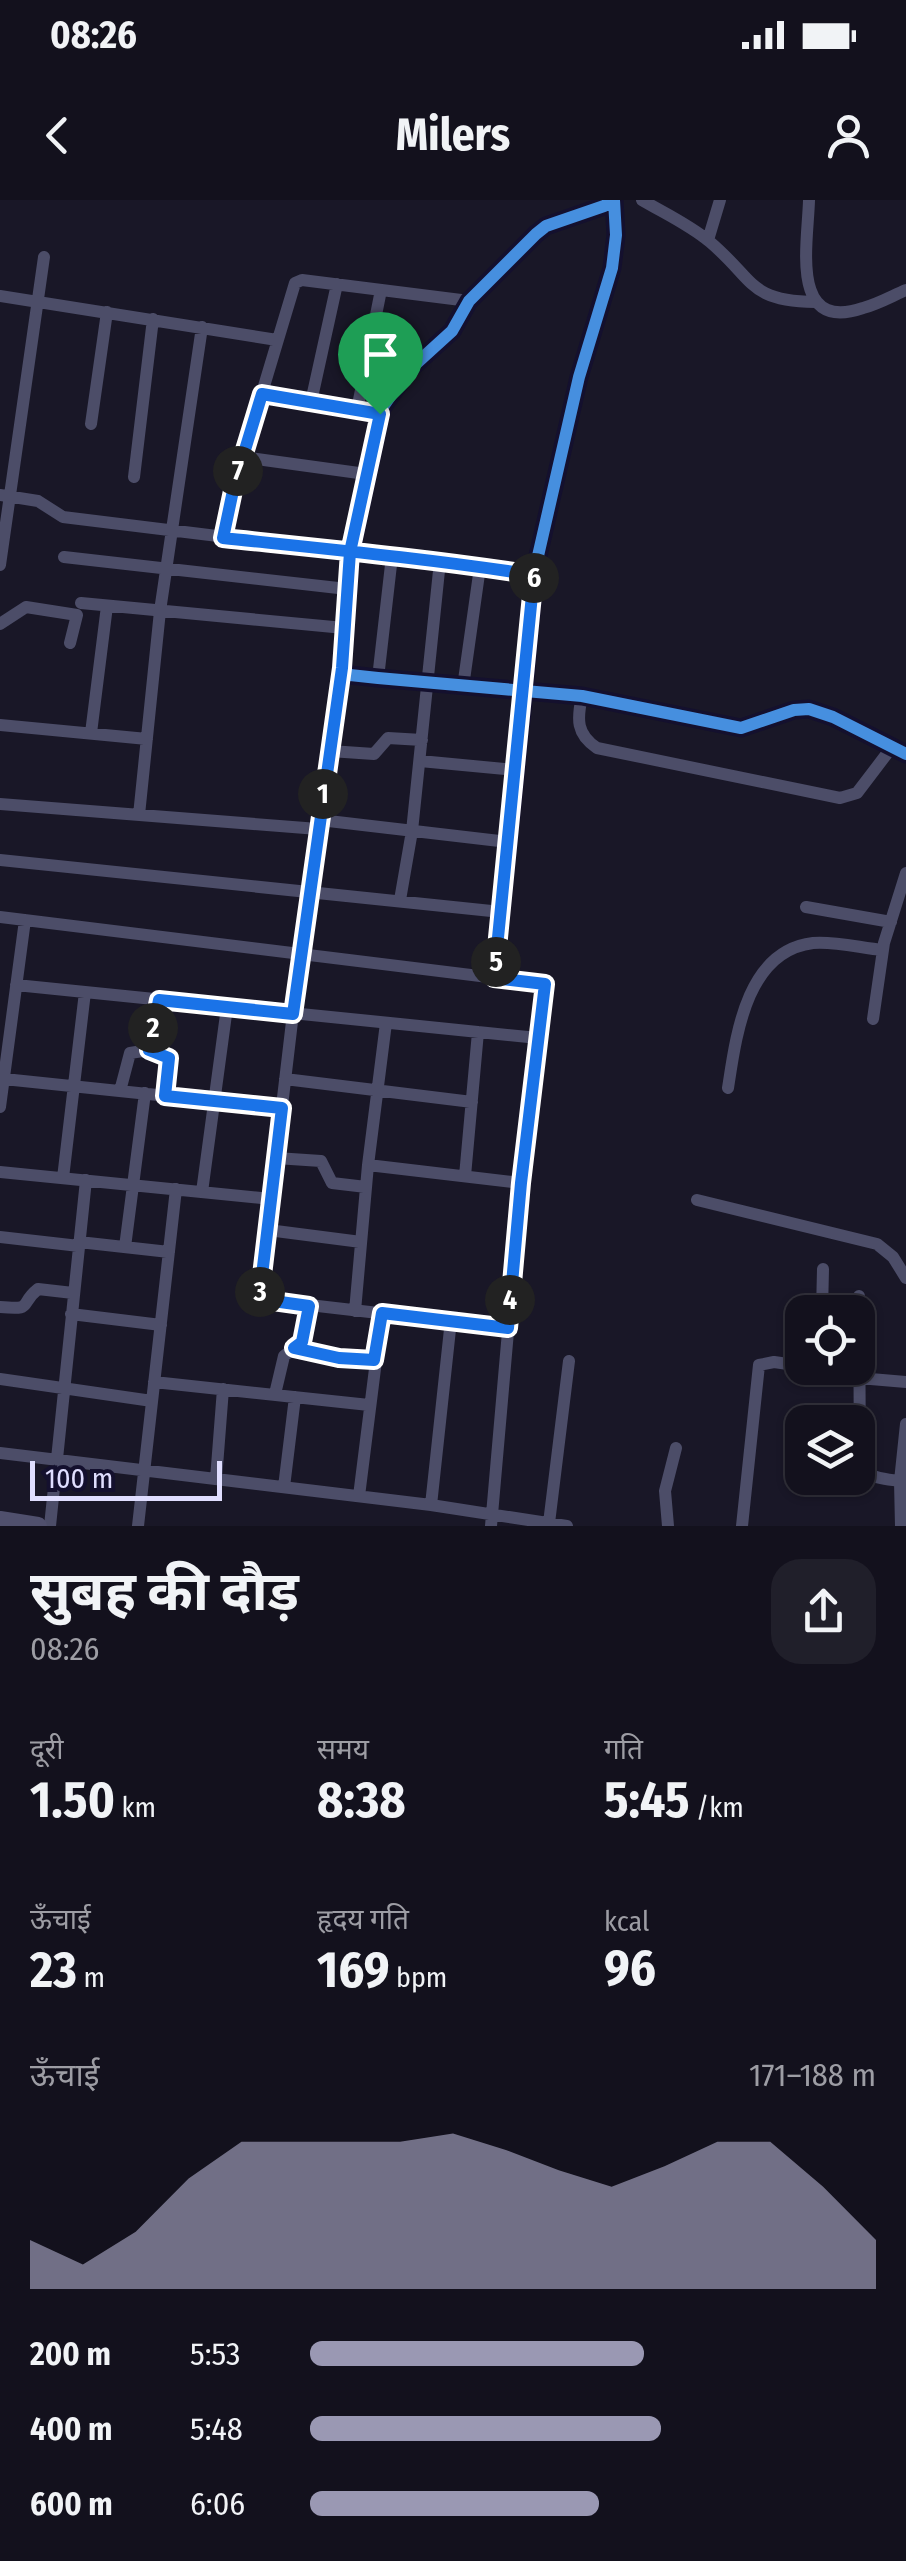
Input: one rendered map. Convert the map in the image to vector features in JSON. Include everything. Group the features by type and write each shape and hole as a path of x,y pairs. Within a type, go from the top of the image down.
{"street":[{"path":"494,978 534,575 579,377 612,268 616,235 614,200 546,226 470,301 452,331 408,370 380,414 350,552 342,668 300,954 260,1292 262,1298 309,1306 508,1328"},
{"path":"642,200 708,240 764,295 780,302 815,302"},
{"path":"708,240 720,200"},
{"path":"809,200 807,288 815,302 822,308 851,311 906,290"},
{"path":"0,565 4,496 44,256"},
{"path":"223,538 242,457 295,283 302,280 470,301"},
{"path":"311,402 337,284"},
{"path":"358,410 382,290"},
{"path":"0,296 277,340"},
{"path":"91,424 107,312"},
{"path":"134,477 153,319"},
{"path":"140,815 160,611 202,327"},
{"path":"262,394 380,414"},
{"path":"242,457 366,474"},
{"path":"4,496 38,501 62,517 534,575"},
{"path":"378,678 392,556"},
{"path":"64,557 347,589"},
{"path":"400,900 412,831 440,561"},
{"path":"463,687 480,567"},
{"path":"81,603 344,628"},
{"path":"90,733 108,606"},
{"path":"0,624 26,607 77,615 70,643"},
{"path":"342,668 350,675 582,696 741,728 808,709 833,717 906,754"},
{"path":"582,696 579,728 585,740 596,748 840,798 857,793 892,747"},
{"path":"0,725 147,739"},
{"path":"330,750 374,754 388,738 422,740"},
{"path":"420,761 516,770"},
{"path":"0,804 319,824 508,842"},
{"path":"0,860 501,912"},
{"path":"874,1019 884,950 906,872"},
{"path":"806,907 891,922"},
{"path":"0,917 545,984 521,1183 492,1520"},
{"path":"0,1108 25,920"},
{"path":"728,1088 748,998 758,976 786,954 807,944 884,950"},
{"path":"16,985 538,1038"},
{"path":"63,1178 85,992"},
{"path":"149,1050 159,1000"},
{"path":"202,1192 226,1007"},
{"path":"355,1310 386,1023"},
{"path":"464,1176 478,1032"},
{"path":"120,1091 128,1056 136,1050 149,1050 169,1058 165,1096"},
{"path":"4,1079 282,1108"},
{"path":"285,1079 472,1102"},
{"path":"125,1247 145,1094"},
{"path":"276,1158 321,1161 332,1183 366,1187"},
{"path":"368,1165 521,1183"},
{"path":"0,1172 271,1200"},
{"path":"50,1526 86,1180"},
{"path":"138,1526 176,1189"},
{"path":"697,1200 877,1244 893,1257 906,1278"},
{"path":"268,1230 360,1242"},
{"path":"0,1237 169,1252"},
{"path":"822,1295 823,1269"},
{"path":"0,1307 28,1306 38,1289 73,1293"},
{"path":"276,1394 284,1356 302,1342 309,1306"},
{"path":"359,1496 382,1313"},
{"path":"71,1314 161,1325"},
{"path":"431,1505 451,1320"},
{"path":"294,1348 339,1358 374,1360"},
{"path":"549,1523 569,1361"},
{"path":"742,1526 759,1365 785,1364"},
{"path":"0,1379 152,1401"},
{"path":"875,1379 906,1382"},
{"path":"154,1382 370,1404"},
{"path":"860,1385 860,1466 876,1477 903,1481"},
{"path":"216,1479 224,1389"},
{"path":"284,1487 295,1396"},
{"path":"901,1526 906,1424"},
{"path":"668,1526 664,1492 676,1448"},
{"path":"0,1453 431,1505 492,1520 567,1526"},
{"path":"0,1520 38,1526"}],"cycle path":[{"path":"494,978 524,693 535,569 579,377 612,268 616,235 614,200 546,226 469,301 452,331 408,371 382,408 351,552 342,668 350,675 378,678 582,696 741,728 794,710 809,709 906,754"}],"route":[{"path":"380,414 262,394 223,538 350,552 448,562 534,575 494,978 545,984 508,1328 382,1313 374,1360 339,1358 294,1348 302,1342 309,1306 262,1298 282,1108 165,1096 169,1058 149,1050 159,1000 293,1014 342,668 350,552 380,414"}]}
